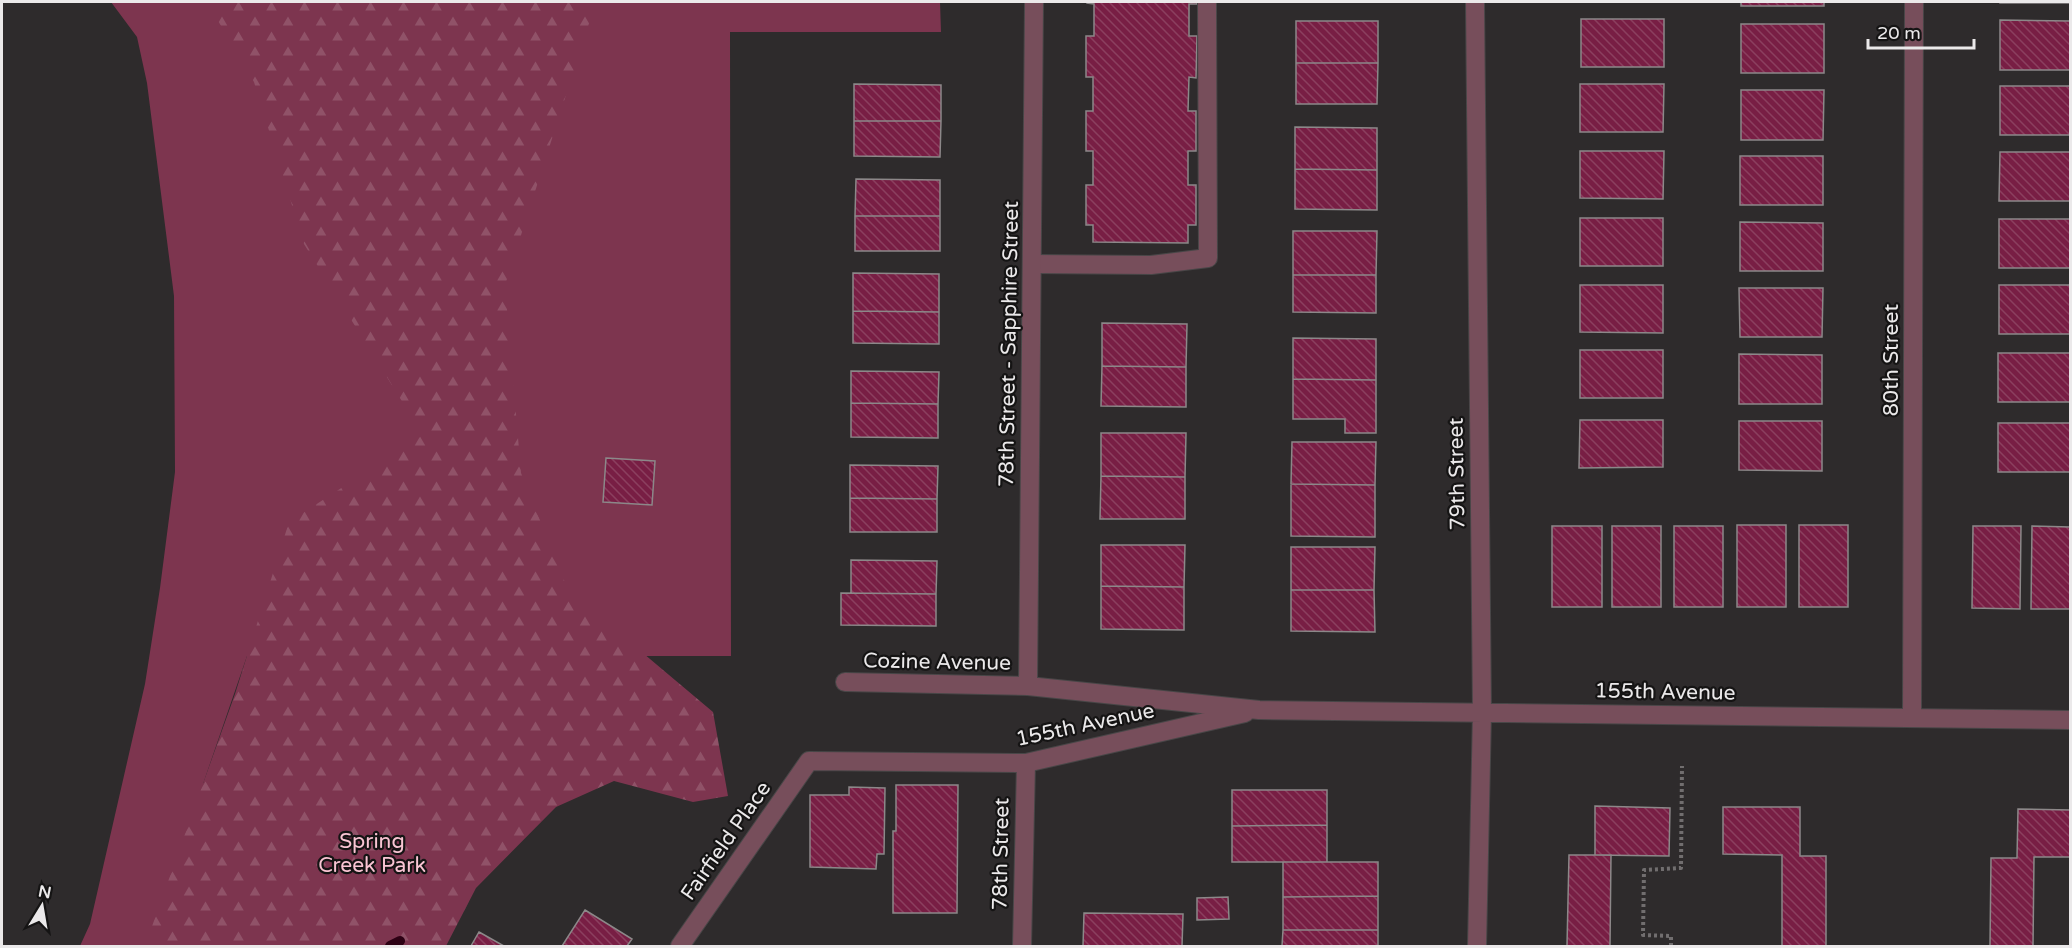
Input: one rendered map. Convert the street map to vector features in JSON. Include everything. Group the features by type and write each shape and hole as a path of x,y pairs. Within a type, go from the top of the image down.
{"street":[{"name":"78th Street - Sapphire Street","path":"1028,686 1035,2"},
{"path":"1032,264 1151,265 1208,258 1207,2"},
{"name":"79th Street","path":"1475,2 1482,712 1477,946"},
{"name":"80th Street","path":"1912,718 1914,2"},
{"name":"Cozine Avenue","path":"845,682 1028,686"},
{"name":"155th Avenue","path":"1028,686 1259,710 2070,720"},
{"name":"155th Avenue","path":"809,761 1026,763 1259,710"},
{"name":"Fairfield Place","path":"680,946 809,761"},
{"name":"78th Street","path":"1022,946 1026,763"}],"path":[{"path":"1671,946 1671,936 1643,935 1644,870 1681,868 1682,766"}],"green space":[{"path":"111,2 940,2 941,32 730,32 731,656 247,656 203,784 418,946 80,946 90,924 145,684 175,472 174,296 147,83 137,37"},
{"name":"Spring Creek Park","path":"207,2 594,2 505,285 521,473 568,590 713,712 728,796 693,802 614,781 556,807 476,888 446,946 145,946 235,694 289,522 423,435 304,244 254,82"}],"building":[{"path":"1087,2 1197,2 1197,4 1189,4 1189,36 1197,36 1196,78 1189,77 1188,111 1196,111 1196,151 1188,151 1188,185 1196,185 1196,225 1188,225 1188,243 1093,242 1093,225 1086,225 1086,185 1093,185 1093,151 1086,151 1086,111 1093,111 1093,77 1086,77 1086,36 1094,36 1094,4"},
{"path":"1741,2 1824,2 1824,6 1741,6"},
{"path":"2070,2 2070,3 2000,3"},
{"path":"1581,19 1664,19 1664,67 1581,67"},
{"path":"2000,20 2070,21 2070,70 2000,70"},
{"path":"1296,21 1378,21 1378,63 1296,63"},
{"path":"1741,24 1824,24 1824,73 1741,73"},
{"path":"1296,63 1378,63 1377,104 1296,104"},
{"path":"854,84 941,85 941,121 854,121"},
{"path":"1580,84 1664,84 1663,132 1580,132"},
{"path":"2000,86 2070,86 2070,135 2000,135"},
{"path":"1741,90 1824,90 1823,140 1741,140"},
{"path":"854,121 941,121 940,157 854,156"},
{"path":"1295,127 1377,128 1377,170 1295,169"},
{"path":"1580,151 1664,151 1663,199 1580,198"},
{"path":"2000,152 2070,152 2070,201 1999,201"},
{"path":"1740,156 1823,156 1823,205 1740,205"},
{"path":"1295,169 1377,170 1377,210 1295,209"},
{"path":"856,179 940,180 940,216 855,216"},
{"path":"855,216 940,216 940,251 855,251"},
{"path":"1580,218 1663,218 1663,266 1580,266"},
{"path":"1999,219 2070,219 2070,268 1999,268"},
{"path":"1740,222 1823,223 1823,271 1740,271"},
{"path":"1293,231 1377,231 1376,275 1293,275"},
{"path":"853,273 939,274 939,312 853,311"},
{"path":"1293,275 1376,275 1376,313 1293,312"},
{"path":"1580,285 1663,285 1663,333 1580,332"},
{"path":"1999,285 2070,285 2070,334 1999,334"},
{"path":"1739,288 1823,288 1822,337 1740,337"},
{"path":"853,311 939,312 939,344 853,343"},
{"path":"1102,323 1187,324 1186,367 1102,366"},
{"path":"1293,338 1376,339 1376,380 1293,379"},
{"path":"1580,350 1663,350 1663,398 1580,398"},
{"path":"1998,353 2070,353 2070,402 1998,402"},
{"path":"1739,354 1822,355 1822,404 1739,404"},
{"path":"1102,366 1186,367 1186,407 1101,406"},
{"path":"851,371 939,372 938,404 851,403"},
{"path":"1293,379 1376,380 1376,433 1345,433 1345,419 1293,419"},
{"path":"851,403 938,404 938,438 851,437"},
{"path":"1580,420 1663,420 1663,467 1579,468"},
{"path":"1739,421 1822,421 1822,471 1739,470"},
{"path":"1998,423 2070,423 2070,472 1998,472"},
{"path":"1101,433 1186,433 1185,477 1101,476"},
{"path":"1292,442 1376,442 1375,485 1291,484"},
{"path":"606,458 655,461 652,505 603,502"},
{"path":"850,465 938,466 937,499 850,498"},
{"path":"1101,476 1185,477 1185,519 1100,519"},
{"path":"1291,484 1375,485 1375,537 1291,536"},
{"path":"850,498 937,499 937,532 850,532"},
{"path":"1737,525 1786,525 1786,607 1737,607"},
{"path":"1799,525 1848,525 1848,607 1799,607"},
{"path":"1552,526 1602,526 1602,607 1552,607"},
{"path":"1612,526 1661,526 1661,607 1612,607"},
{"path":"1674,526 1723,526 1723,607 1674,607"},
{"path":"1973,526 2021,526 2020,609 1972,608"},
{"path":"2032,526 2070,527 2070,609 2031,609"},
{"path":"1101,545 1185,545 1184,587 1101,586"},
{"path":"1291,547 1375,547 1374,590 1291,590"},
{"path":"851,560 937,561 936,594 851,593"},
{"path":"1101,586 1184,587 1184,630 1101,629"},
{"path":"1291,590 1374,590 1375,632 1291,631"},
{"path":"841,593 936,594 936,626 841,625"},
{"path":"896,785 958,785 957,913 893,913 893,831 896,831"},
{"path":"849,787 885,788 884,854 877,854 876,869 810,867 810,795 849,795"},
{"path":"1232,790 1327,790 1327,825 1232,826"},
{"path":"1595,806 1670,808 1669,856 1595,855"},
{"path":"1723,807 1800,807 1800,856 1826,856 1826,946 1782,946 1782,855 1723,854"},
{"path":"2018,809 2070,810 2070,857 2034,857 2033,946 1990,946 1991,858 2017,858"},
{"path":"1327,825 1327,862 1232,862 1232,826"},
{"path":"1569,855 1611,855 1610,946 1567,946"},
{"path":"1283,862 1378,862 1378,896 1283,897"},
{"path":"1378,896 1378,930 1283,930 1283,897"},
{"path":"1228,897 1229,919 1197,920 1197,898"},
{"path":"585,910 632,939 627,946 562,946"},
{"path":"1084,913 1183,914 1182,946 1083,946"},
{"path":"1283,930 1378,930 1378,946 1282,946"},
{"path":"479,932 504,946 471,946"}],"waterway":[{"path":"390,946 400,941"}]}
